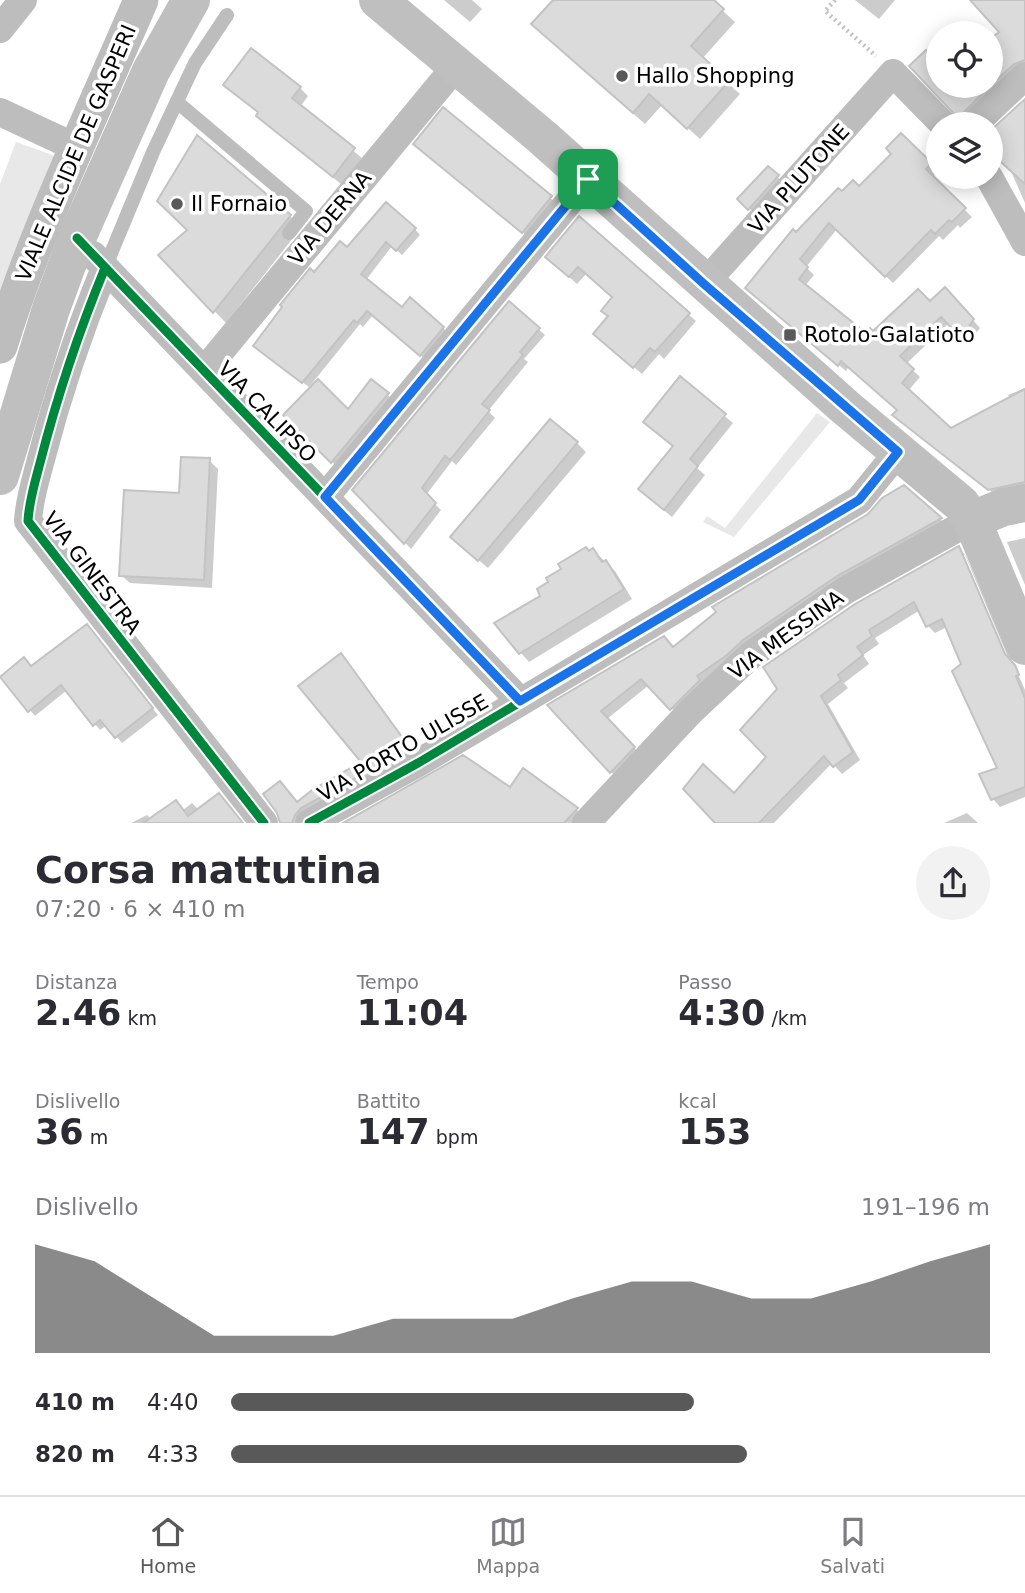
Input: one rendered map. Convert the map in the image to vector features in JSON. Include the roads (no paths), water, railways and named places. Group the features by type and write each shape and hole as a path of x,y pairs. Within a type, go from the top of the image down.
{"main road":[{"name":"VIALE ALCIDE DE GASPERI","path":"0,476 31,371 76,238 151,71 191,0"},
{"path":"378,0 961,504 972,520 1025,646"},
{"name":"VIA MESSINA","path":"972,520 1004,507 1025,503"}],"street":[{"path":"0,29 23,0"},
{"name":"VIALE ALCIDE DE GASPERI","path":"0,346 16,295 75,147 141,0"},
{"name":"VIA DERNA","path":"204,371 456,66"},
{"name":"VIA PLUTONE","path":"704,284 893,73 931,112"},
{"path":"987,112 1025,76"},
{"path":"0,112 75,147"},
{"path":"325,497 588,179"},
{"path":"996,189 1025,242"},
{"name":"VIA CALIPSO","path":"76,238 520,701"},
{"name":"VIA GINESTRA","path":"105,268 84,321 45,445 28,521 264,823"},
{"path":"0,476 20,457 45,445"},
{"name":"VIA PORTO ULISSE","path":"309,823 418,763 859,500 898,452"},
{"name":"VIA MESSINA","path":"586,823 691,711 752,654 846,590 972,520"}],"lane":[{"path":"105,268 153,152 195,63 227,15"},
{"path":"177,103 306,211 289,233"}],"place":[{"name":"Hallo Shopping","path":"622,76"},
{"name":"Il Fornaio","path":"177,204"},
{"name":"Rotolo-Galatioto","path":"790,335"}]}
